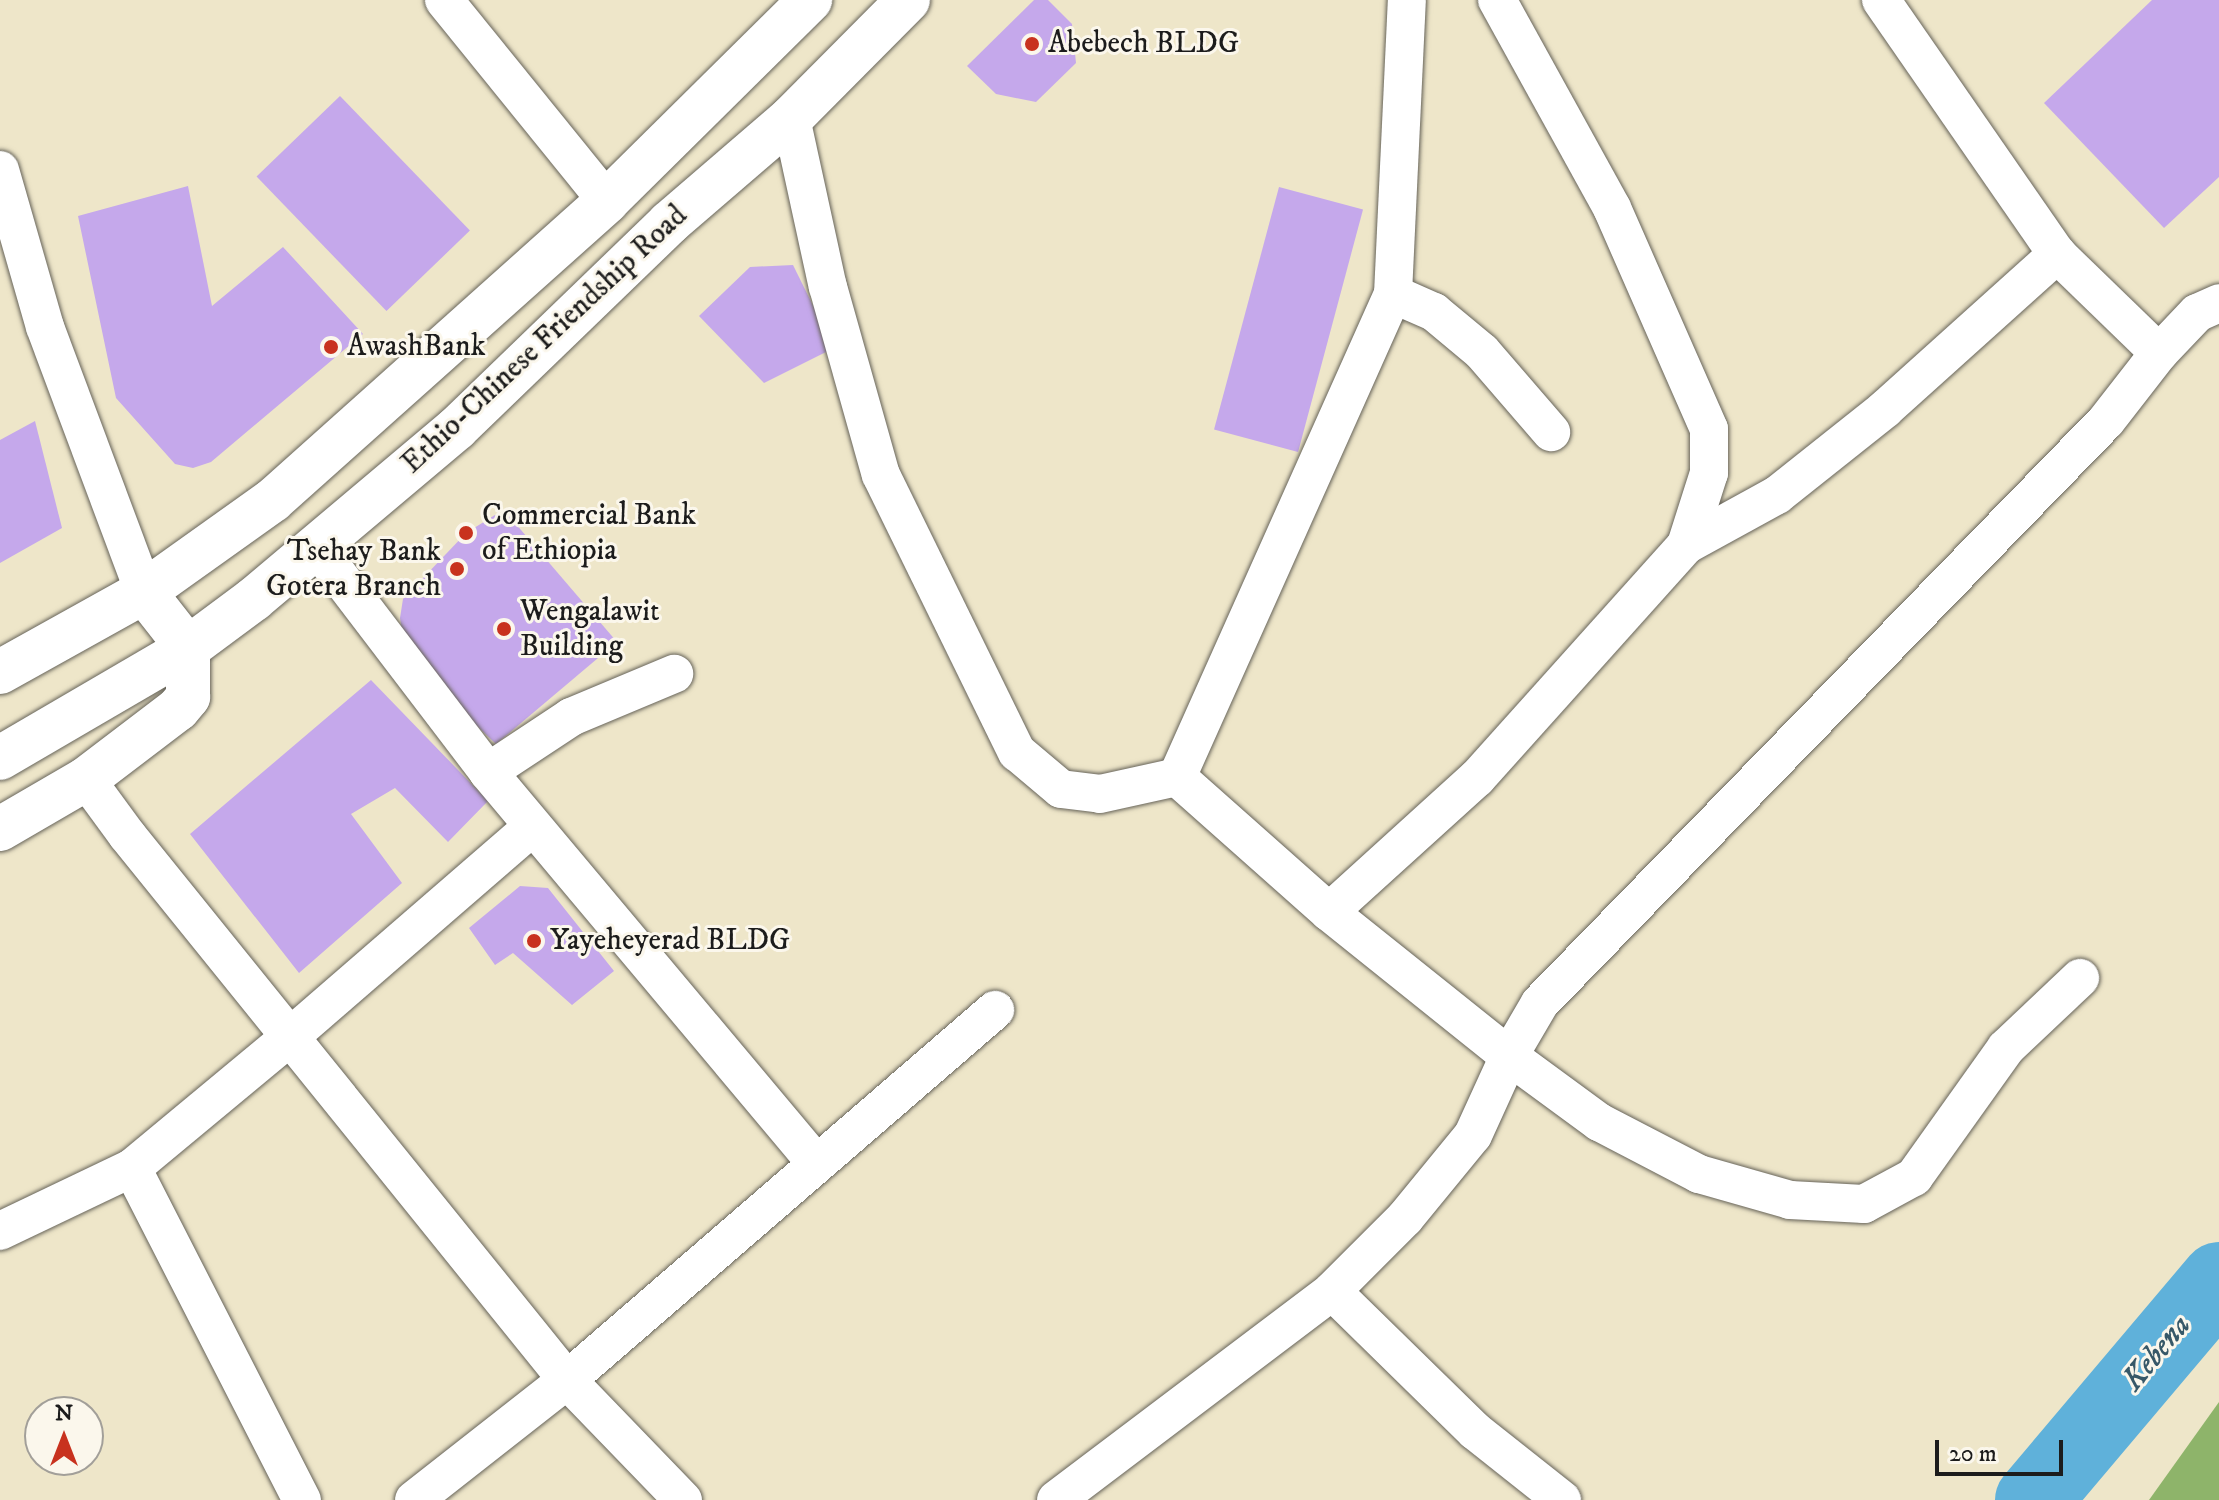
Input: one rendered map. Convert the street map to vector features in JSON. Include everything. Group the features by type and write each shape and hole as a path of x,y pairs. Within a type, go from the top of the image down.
{"main road":[{"name":"Ethio-Chinese Friendship Road","path":"0,672 144,592 273,500 607,201 810,0"},
{"name":"Ethio-Chinese Friendship Road","path":"0,758 188,648 254,599 457,428 669,223 791,118 908,0"},
{"path":"0,829 86,779 178,709 188,697 188,648 144,592"}],"street":[{"path":"444,0 607,201"},
{"path":"1177,777 1393,294 1407,0"},
{"path":"1497,0 1612,208 1709,429 1709,473 1686,545"},
{"path":"1881,0 2057,254 2159,353"},
{"path":"791,118 828,287 881,475 1017,752 1061,789 1100,794 1177,777"},
{"path":"0,170 54,352 144,592"},
{"path":"1329,912 1477,778 1686,545 1777,495 1885,409 2057,254"},
{"path":"1393,294 1434,312 1482,352 1551,432"},
{"path":"1057,1500 1332,1291 1405,1218 1473,1135 1509,1056 1540,1003 2106,421 2159,353 2197,313 2219,303"},
{"path":"316,546 532,827 816,1163"},
{"path":"488,772 571,717 674,674"},
{"path":"1177,777 1329,912 1509,1056 1599,1122 1699,1174 1790,1200 1864,1204 1914,1177 2006,1048 2080,978"},
{"path":"86,779 127,835 567,1380 683,1500"},
{"path":"0,1231 132,1168 291,1036 532,827"},
{"path":"414,1500 567,1380 995,1010"},
{"path":"132,1168 302,1500"},
{"path":"1332,1291 1475,1431 1562,1500"}],"green space":[{"path":"2219,1402 2219,1500 2149,1500"}],"building":[{"name":"Abebech BLDG","path":"1034,0 1048,0 1072,24 1076,63 1036,102 996,94 967,66"},
{"path":"2152,0 2219,0 2219,177 2164,228 2044,103"},
{"path":"340,96 470,231 386,311 257,177"},
{"path":"188,186 212,306 283,247 363,334 211,462 193,468 175,464 116,398 78,216"},
{"path":"1279,187 1363,210 1298,452 1214,429"},
{"path":"793,265 834,348 764,383 699,316 750,267"},
{"path":"35,421 62,528 0,563 0,440"},
{"name":"Wengalawit Building","path":"495,515 509,516 617,642 496,744 407,660 400,618 403,599 466,533"},
{"path":"371,680 488,801 448,842 395,788 351,814 402,883 299,973 190,834"},
{"name":"Yayeheyerad BLDG","path":"520,886 548,888 614,971 572,1005 513,953 495,965 469,928"}],"waterway":[{"name":"Kebena","path":"2033,1500 2219,1280"}],"place":[{"name":"Abebech BLDG","path":"1032,44"},
{"name":"AwashBank","path":"331,347"},
{"name":"Commercial Bank of Ethiopia","path":"466,533"},
{"name":"Tsehay Bank Gotera Branch","path":"457,569"},
{"name":"Wengalawit Building","path":"504,629"},
{"name":"Yayeheyerad BLDG","path":"534,941"}]}
